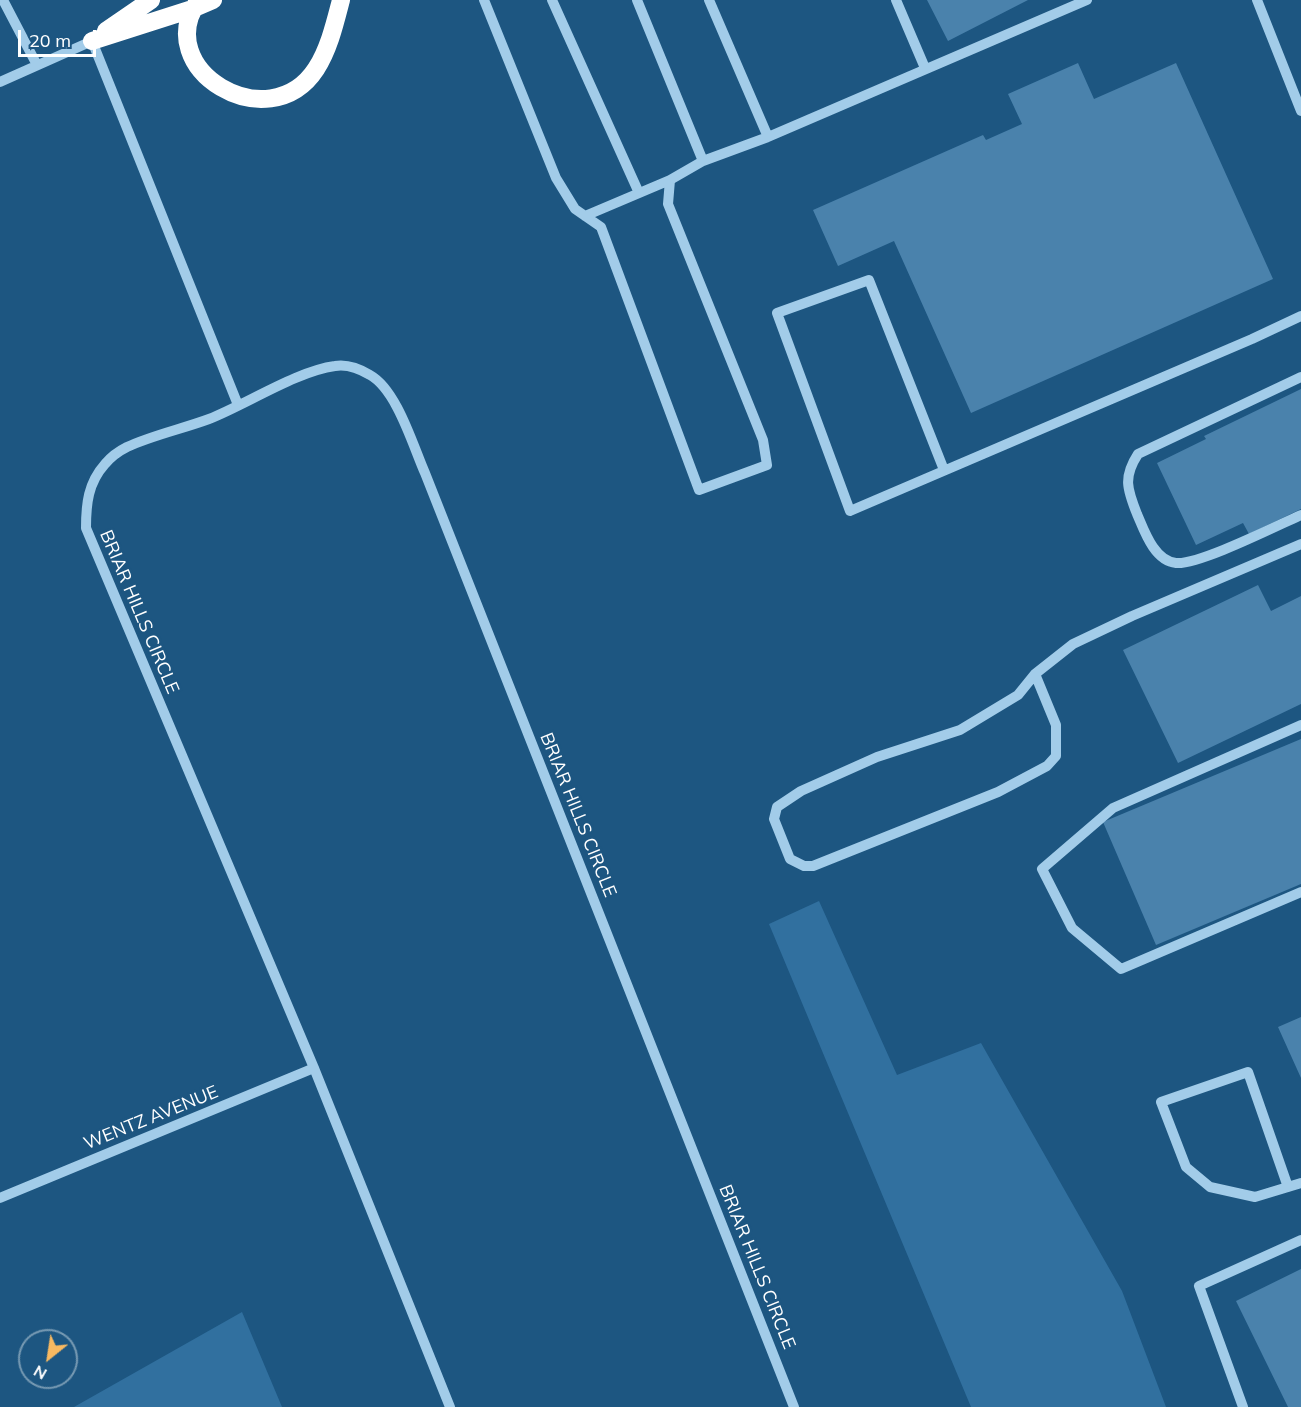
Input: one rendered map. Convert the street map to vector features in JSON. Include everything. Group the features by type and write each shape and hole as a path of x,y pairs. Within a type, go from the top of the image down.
{"highway":[{"path":"92,41 151,0"},
{"path":"92,41 213,0"},
{"path":"195,5 188,27 188,44 193,59 203,73 231,93 257,100 285,95 306,81 326,51 341,0"}],"street":[{"path":"3,0 37,65"},
{"path":"483,0 555,178 575,209 601,227 699,490 767,465 763,440 668,204 670,180"},
{"path":"552,0 639,193"},
{"path":"637,0 703,160"},
{"path":"709,0 768,137"},
{"path":"896,0 926,68"},
{"path":"585,216 670,180 703,160 768,137 1087,0"},
{"path":"1257,0 1301,111"},
{"path":"0,82 92,41 238,405"},
{"path":"944,470 869,280 777,313 850,511 1301,316"},
{"name":"BRIAR HILLS CIRCLE","path":"450,1407 314,1068 87,528 86,504 92,482 106,463 124,448 238,405 313,372 337,365 355,368 372,375 386,388 395,404 425,473 794,1407"},
{"path":"1301,377 1138,454 1128,470 1127,481 1148,539 1162,557 1175,563 1201,558 1301,515"},
{"path":"1035,674 1056,725 1056,756 1047,766 998,792 942,813 853,852 813,866 804,866 790,859 774,819 777,807 801,791 877,757 960,729 1018,695 1035,674 1073,644 1132,616 1301,544"},
{"path":"1301,725 1113,808 1042,869 1072,928 1121,969 1301,892"},
{"name":"WENTZ AVENUE","path":"0,1198 314,1068"},
{"path":"1288,1186 1248,1072 1161,1102 1186,1167 1210,1187 1256,1197 1301,1182"},
{"path":"1243,1407 1199,1286 1301,1240"}],"shaded area":[{"path":"819,901 897,1075 981,1043 1122,1291 1166,1407 971,1407 769,924"},
{"path":"242,1312 282,1407 74,1407"}],"building":[{"path":"927,0 1028,0 948,41"},
{"path":"1078,63 1094,99 1176,63 1273,279 971,413 894,241 838,266 813,210 983,135 986,140 1022,124 1008,94"},
{"path":"1301,389 1301,509 1249,534 1243,523 1196,545 1157,463 1206,439 1204,436"},
{"path":"1258,585 1271,611 1301,596 1301,704 1178,763 1123,650"},
{"path":"1301,739 1301,884 1156,945 1103,822"},
{"path":"1301,1017 1301,1078 1278,1027"},
{"path":"1301,1269 1301,1407 1288,1407 1236,1301"}]}
